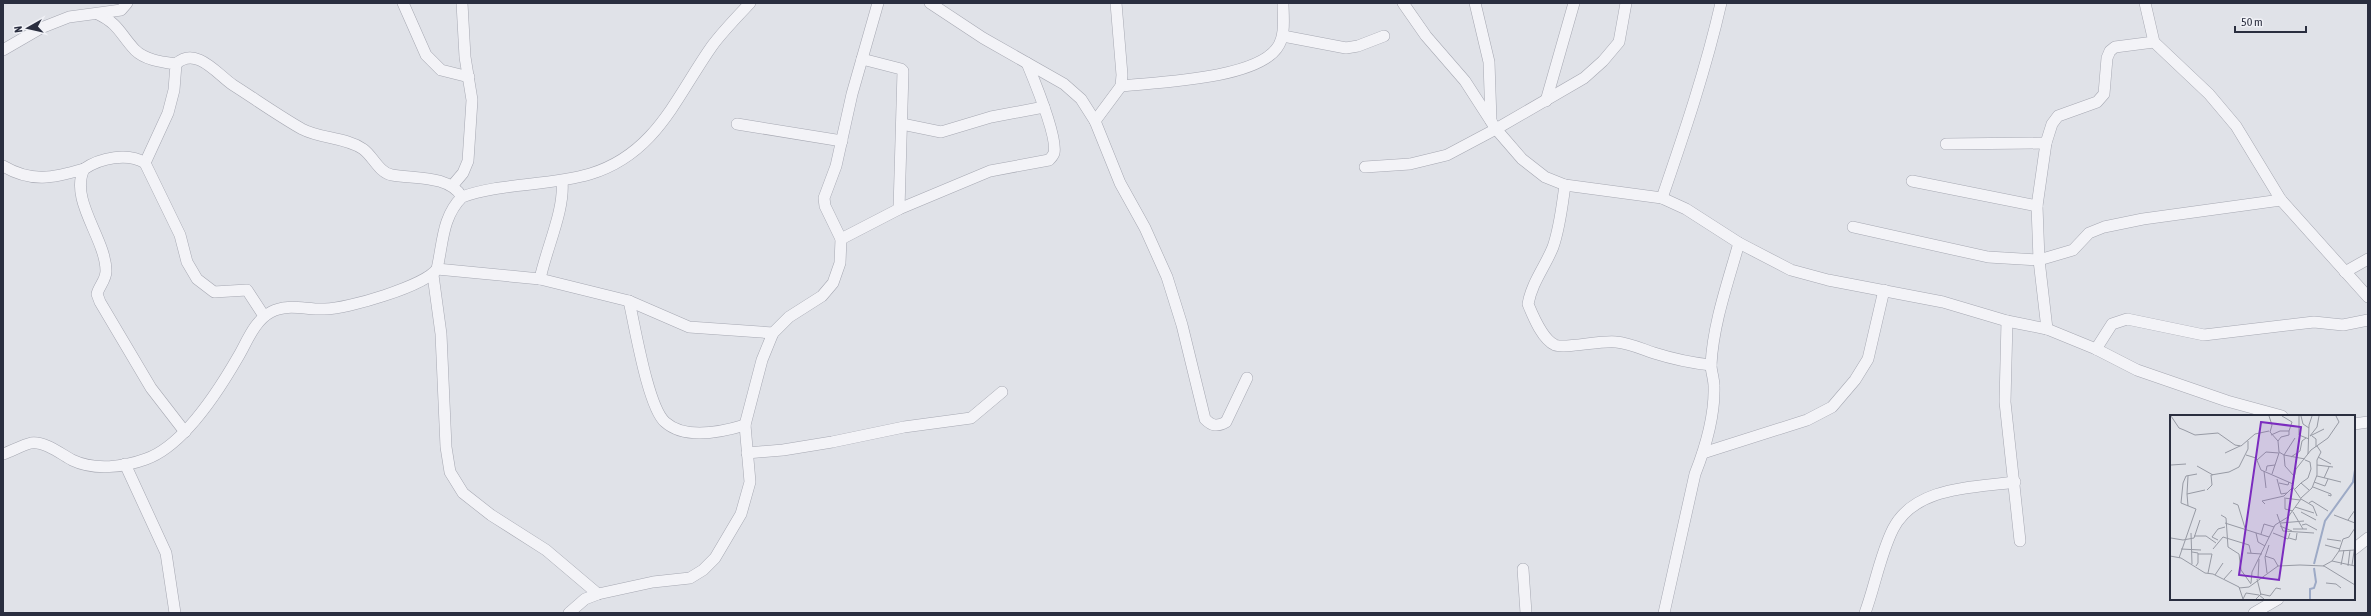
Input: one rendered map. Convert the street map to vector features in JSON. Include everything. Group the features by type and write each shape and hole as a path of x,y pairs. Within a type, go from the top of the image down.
{"street":[{"path":"3,50 40,28 69,17 121,10 127,3"},
{"path":"403,3 409,12 426,55 441,70 469,77"},
{"path":"452,186 464,173 468,161 472,100 465,57 462,3"},
{"path":"598,594 546,550 491,515 464,493 450,472 446,447 441,334 435,272 447,218 452,207 462,197 562,181 607,167 627,155 658,129 713,45 750,3"},
{"path":"569,613 585,599 598,594 653,582 690,578 711,562 728,537 747,498 750,482 745,425 762,360 773,333 789,317 822,296 833,283 840,264 841,239 824,201 842,141 862,59 878,3"},
{"path":"930,3 945,15 1064,84 1081,99 1095,121 1120,183 1145,228 1167,277 1182,325 1205,419 1211,424 1219,426 1226,422 1247,378"},
{"path":"1095,121 1121,86 1122,74 1116,3"},
{"path":"1121,86 1235,72 1259,63 1270,57 1278,47 1283,36 1283,3"},
{"path":"1403,3 1426,36 1465,81 1494,125 1532,169 1565,185 1662,198 1686,209 1739,243 1791,270 1828,280 1944,302 2007,320 2046,329 2096,349 2137,370 2227,401 2278,415"},
{"path":"1475,3 1489,62 1494,125"},
{"path":"1546,101 1574,3"},
{"path":"1365,167 1410,164 1432,160 1494,125 1546,101 1584,78 1604,61 1619,42 1626,3"},
{"path":"1662,198 1690,115 1721,3"},
{"path":"2145,3 2154,42 2209,94 2236,126 2281,200 2368,297"},
{"path":"98,14 112,20 136,50 144,56 176,64"},
{"path":"1283,36 1346,48 1358,46 1384,36"},
{"path":"2046,329 2039,260 2037,206 2046,143 2052,124 2058,116 2096,102 2104,94 2110,51 2115,47 2154,42"},
{"path":"862,59 901,69 903,72 899,209"},
{"path":"145,163 168,113 174,90 176,64 180,60 196,60 214,67 231,84 302,129 352,144 363,149 390,175 426,179 452,186 462,197"},
{"path":"841,239 899,209 990,171 1049,160 1054,154 1055,147 1044,107 1027,63"},
{"path":"902,124 941,132 991,116 1044,107"},
{"path":"737,124 842,141"},
{"path":"1946,144 2046,143"},
{"path":"3,166 16,174 31,177 56,176 84,169 96,162 110,159 134,158 145,163 177,227 183,244 184,258 196,279 214,292 247,290 264,316"},
{"path":"84,169 82,197 100,244 106,272 97,294 100,302 151,388 185,432"},
{"path":"540,279 545,255 555,225 563,188 562,181"},
{"path":"1912,181 2037,206"},
{"path":"1565,185 1557,233 1552,248 1534,282 1528,304 1549,340 1555,345 1562,346 1596,341 1616,342 1693,363 1711,365"},
{"path":"1853,227 1988,257 2039,260 2073,250 2089,233 2104,228 2143,219 2281,200"},
{"path":"1664,613 1695,474 1703,453 1713,412 1714,385 1711,365 1719,320 1739,243"},
{"path":"2344,272 2368,259"},
{"path":"3,454 35,443 82,464 98,467 125,464 147,459 185,432 228,374 246,341 264,316 282,308 326,309 368,302 435,272 540,279 629,302 689,327 773,333"},
{"path":"1703,453 1806,420 1832,406 1855,380 1868,359 1884,290"},
{"path":"629,302 650,388 664,422 672,427 697,432 724,432 745,425"},
{"path":"2096,349 2112,324 2127,319 2204,335 2314,322 2343,325 2368,320"},
{"path":"2007,320 2005,402 2015,482 2020,541"},
{"path":"747,453 783,450 904,427 971,418 1002,392"},
{"path":"2355,424 2368,422"},
{"path":"125,464 166,553 175,613"},
{"path":"1865,613 1892,530 1902,515 1918,502 1947,491 2015,482"},
{"path":"2355,548 2368,538"},
{"path":"1523,569 1526,613"},
{"path":"2254,613 2276,600"}]}
